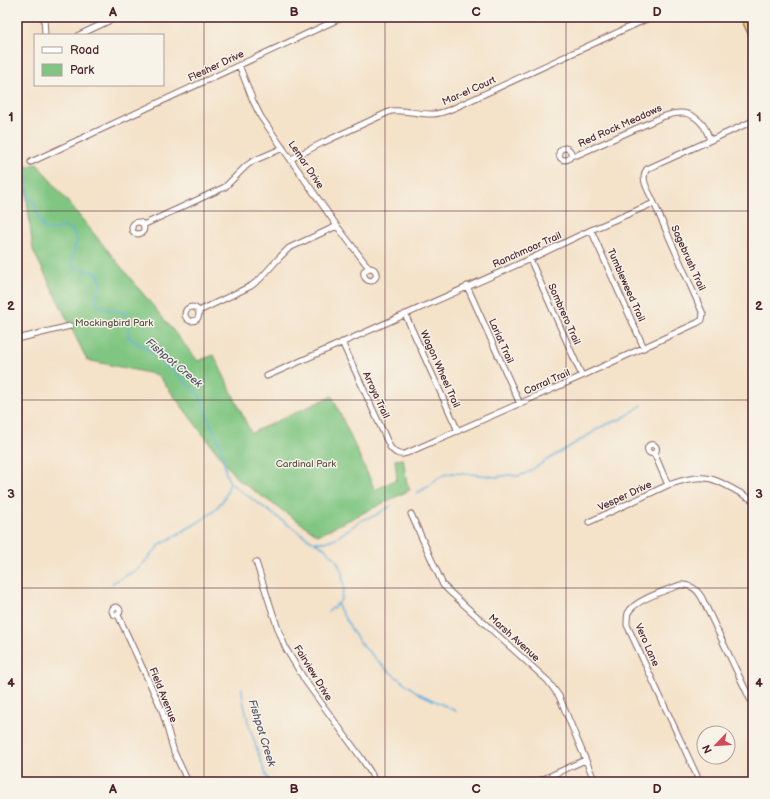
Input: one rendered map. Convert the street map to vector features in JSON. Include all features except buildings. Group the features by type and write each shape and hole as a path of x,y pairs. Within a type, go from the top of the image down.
{"highway":[{"path":"745,17 753,34"}],"street":[{"path":"44,17 45,34"},
{"path":"81,34 117,17"},
{"name":"Flesher Drive","path":"31,162 343,17"},
{"name":"Mar-el Court","path":"291,159 392,111 404,110 433,114 444,112 650,17"},
{"name":"Lemar Drive","path":"239,65 261,117 337,226 369,268"},
{"name":"Red Rock Meadows","path":"571,155 577,155 673,113 684,112 693,116 703,125 710,140"},
{"path":"654,203 643,177 645,171 753,121"},
{"path":"143,225 225,187 253,161 283,148"},
{"name":"Ranchmoor Trail","path":"267,376 654,203"},
{"name":"Sagebrush Trail","path":"654,203 703,314 702,320"},
{"path":"198,310 251,286 260,279 289,248 337,226"},
{"name":"Tumbleweed Trail","path":"591,230 644,348"},
{"name":"Sombrero Trail","path":"530,259 582,376"},
{"name":"Lariat Trail","path":"467,286 520,404"},
{"name":"Wagon Wheel Trail","path":"405,314 458,431"},
{"name":"Corral Trail","path":"397,454 401,455 407,453 520,404 697,324 702,320"},
{"path":"17,339 70,326"},
{"name":"Arroya Trail","path":"342,342 390,447 397,454"},
{"name":"Vesper Drive","path":"654,453 668,485"},
{"name":"Vesper Drive","path":"589,522 668,485 692,478 707,478 716,480 753,500"},
{"name":"Marsh Avenue","path":"411,514 443,585 548,681 559,696 595,782"},
{"name":"Fairview Drive","path":"256,562 286,649 306,682 362,759 375,782"},
{"name":"Vero Lane","path":"698,782 697,776 627,625 628,614 631,608 642,600 680,585 685,584 694,587 699,592 750,698 753,701"},
{"name":"Field Avenue","path":"118,615 162,710 174,752 188,782"},
{"path":"537,782 586,760"}],"green space":[{"path":"37,164 198,361 214,355 251,433 332,396 375,490 397,479 395,460 403,459 407,483 410,490 318,535 237,479 158,375 87,360 33,250 23,167"}],"waterway":[{"name":"Fishpot Creek","path":"17,145 27,180 28,193 45,229 51,230 63,227 72,230 77,241 71,259 74,267 99,274 101,284 95,299 98,306 105,309 123,312 130,317 131,322 128,331 129,338 152,352 199,395 221,447 226,474 230,483 301,534 324,548 336,559 342,572 344,589 340,602 328,612"},
{"path":"417,493 429,486 438,478 452,473 496,477 509,475 518,476 527,473 599,428 623,418 642,405"},
{"path":"112,583 138,569 161,544 213,512 224,499 230,483"},
{"path":"315,542 325,542 336,538 362,520 374,516 391,506"},
{"path":"337,604 354,634 364,647 387,670 418,693 456,711"},
{"name":"Fishpot Creek","path":"242,688 243,702 249,725 269,782"}],"park label":[{"name":"Mockingbird Park","path":"114,323"},
{"name":"Cardinal Park","path":"306,464"}]}
